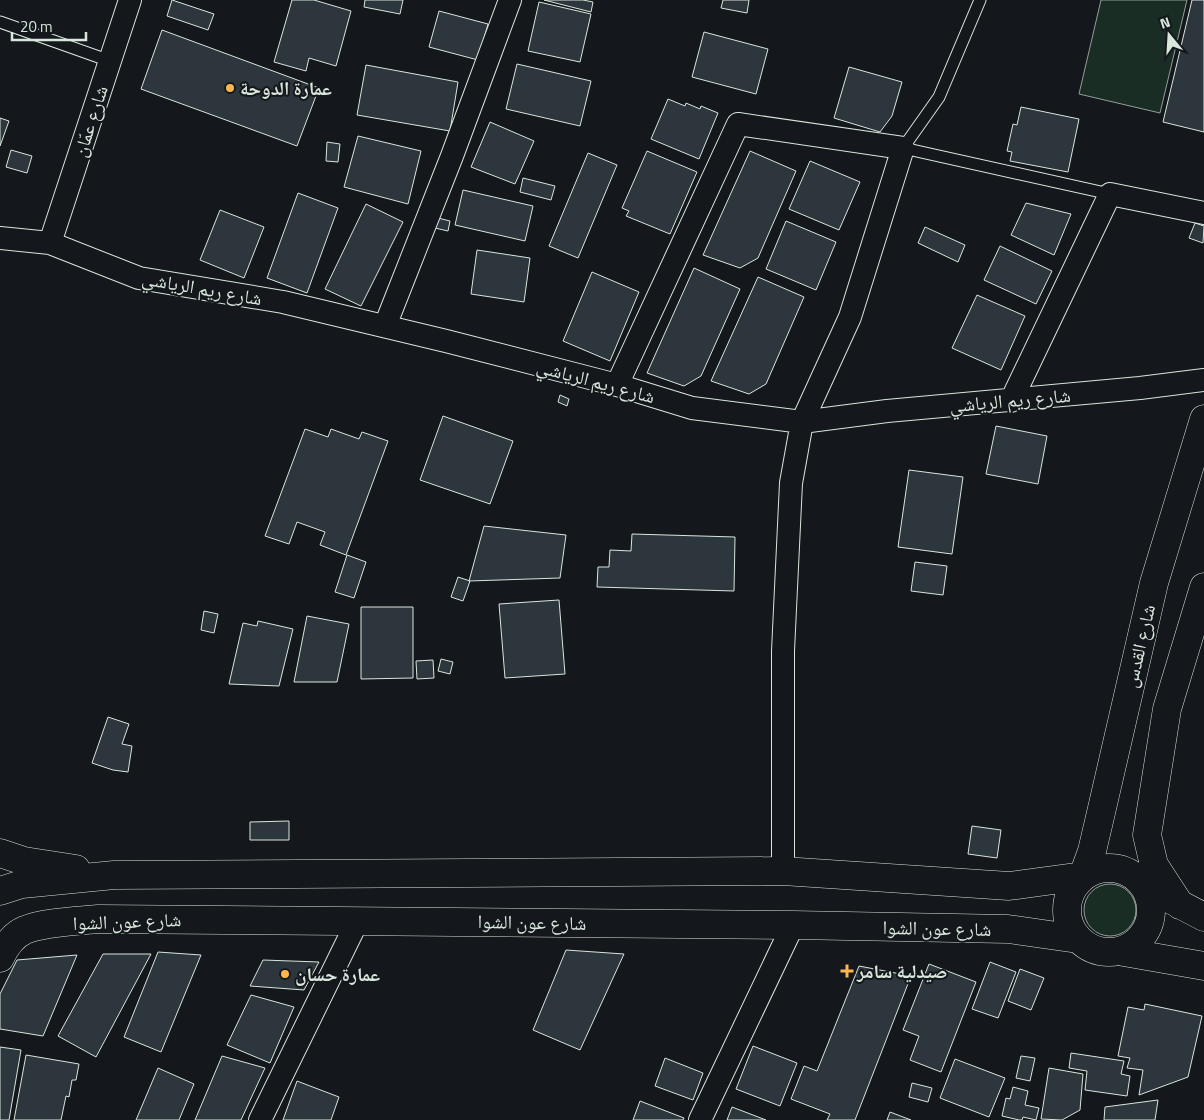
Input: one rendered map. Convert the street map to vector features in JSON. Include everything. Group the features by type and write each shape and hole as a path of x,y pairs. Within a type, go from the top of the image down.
{"main road":[{"name":"شارع القدس","path":"1083,876 1097,829 1154,583 1204,419"},
{"path":"1118,951 1131,945 1142,936 1148,924 1151,911 1149,897 1144,885 1147,835 1167,709 1202,598"},
{"path":"1028,883 1068,860 1097,829"},
{"path":"1147,835 1154,864 1192,911"},
{"path":"0,853 24,860 114,875"},
{"path":"1192,911 1144,885 1134,875 1108,867 1095,870 1083,876 1073,886 1067,900 1066,914 1070,928 1078,939 1090,948 1104,952 1118,951 1204,966"},
{"path":"0,891 22,884 114,875 784,871 1009,886 1083,876"},
{"name":"شارع عون الشوا","path":"0,958 5,946 24,930 45,925 98,919 358,920 1008,929 1078,939"}],"street":[{"name":"شارع عمّان","path":"50,243 130,0"},
{"path":"385,326 452,156 510,0"},
{"path":"617,385 738,124 903,148 850,317 802,422 792,484 783,651 784,871"},
{"path":"1010,401 1110,194 1204,213"},
{"name":"شارع ريم الرياشي","path":"0,238 50,243 139,278 283,302 617,385 692,408 802,422 887,411 1010,401 1204,380"},
{"path":"260,1120 358,920"},
{"path":"700,1120 794,925"}],"lane":[{"path":"980,0 939,97 903,148 1110,194"},
{"path":"0,22 110,61"}],"green space":[{"path":"1101,0 1187,0 1160,113 1079,94"},
{"path":"1110,884 1124,888 1132,896 1136,910 1132,924 1124,932 1110,936 1096,932 1088,924 1084,910 1088,896 1096,888"}],"building":[{"path":"172,0 214,14 208,30 167,16"},
{"path":"292,0 314,0 351,11 336,66 309,58 306,71 274,62"},
{"path":"365,0 403,0 400,14 364,7"},
{"path":"544,0 583,0 593,2 591,12"},
{"path":"723,0 749,0 747,13 721,8"},
{"path":"1192,0 1204,0 1204,132 1163,122"},
{"path":"539,2 591,14 580,62 528,51"},
{"path":"439,11 488,24 478,60 429,47"},
{"name":"عمارة الدوحة","path":"162,30 319,88 297,146 141,89"},
{"path":"704,32 768,49 756,94 692,77"},
{"path":"517,64 591,81 580,126 506,109"},
{"path":"366,65 458,82 450,131 357,115"},
{"path":"849,67 902,82 892,116 880,132 834,118"},
{"path":"668,99 685,106 686,103 700,109 701,106 718,113 699,159 651,139"},
{"path":"1021,107 1079,119 1068,172 1010,161 1012,152 1007,151 1013,124 1017,125"},
{"path":"0,118 9,121 0,146"},
{"path":"490,122 534,141 515,184 471,167"},
{"path":"358,136 421,151 408,204 344,187"},
{"path":"327,142 340,144 338,162 326,161"},
{"path":"11,150 32,156 27,173 6,167"},
{"path":"647,151 697,172 670,234 626,216 629,211 622,208"},
{"path":"750,151 796,171 758,258 740,268 703,255"},
{"path":"588,153 617,165 578,258 549,246"},
{"path":"810,161 860,182 839,230 789,209"},
{"path":"523,178 555,186 551,200 520,192"},
{"path":"463,190 533,206 525,241 455,225"},
{"path":"298,193 338,208 307,293 267,278"},
{"path":"1026,203 1071,214 1054,255 1011,235"},
{"path":"366,204 403,222 361,306 325,289"},
{"path":"220,210 264,227 244,278 200,260"},
{"path":"438,218 450,221 448,231 435,228"},
{"path":"786,221 836,242 816,290 766,269"},
{"path":"1195,223 1204,226 1203,243 1189,238"},
{"path":"925,227 965,245 958,262 918,243"},
{"path":"1000,246 1052,271 1036,304 984,280"},
{"path":"477,250 530,258 524,302 471,294"},
{"path":"694,268 740,289 701,376 684,386 647,373"},
{"path":"592,272 639,292 610,361 563,341"},
{"path":"758,277 804,297 766,384 749,394 711,381"},
{"path":"977,295 1025,316 1001,370 952,348"},
{"path":"560,395 569,399 567,406 558,402"},
{"path":"443,416 513,441 490,504 420,480"},
{"path":"996,426 1047,436 1038,484 986,474"},
{"path":"305,429 328,437 331,429 359,439 362,432 388,441 346,555 320,545 325,532 297,522 289,544 265,536"},
{"path":"909,470 963,477 952,554 898,547"},
{"path":"484,526 566,535 560,578 469,581"},
{"path":"632,534 735,537 734,591 597,587 598,567 609,567 610,550 631,551"},
{"path":"347,555 366,562 354,598 335,592"},
{"path":"915,562 947,566 943,595 911,591"},
{"path":"458,577 470,581 463,601 451,597"},
{"path":"559,600 565,674 505,678 499,604"},
{"path":"361,607 413,607 413,678 361,679"},
{"path":"204,611 218,614 214,633 201,630"},
{"path":"307,616 349,624 337,682 294,682"},
{"path":"258,621 293,629 279,686 229,684 243,623 257,626"},
{"path":"441,659 453,662 450,674 438,671"},
{"path":"433,660 434,678 417,679 416,661"},
{"path":"108,717 129,724 122,744 132,746 128,772 113,770 92,763"},
{"path":"289,821 289,840 250,840 250,822"},
{"path":"972,826 1001,830 997,858 968,854"},
{"path":"566,950 624,954 580,1050 533,1030"},
{"path":"158,952 201,955 161,1052 124,1037"},
{"path":"103,954 151,954 96,1057 58,1036"},
{"path":"77,955 43,1036 0,1029 0,994 17,960"},
{"name":"عمارة حسان","path":"263,960 319,962 304,990 250,986"},
{"path":"990,962 1016,972 998,1018 972,1009"},
{"path":"929,964 976,982 941,1072 910,1060 919,1036 903,1030"},
{"path":"859,966 911,976 855,1120 827,1120 830,1114 791,1099 804,1066 817,1071"},
{"path":"1020,969 1044,978 1031,1010 1008,1001"},
{"path":"251,995 294,1007 270,1063 227,1045"},
{"path":"1145,1004 1202,1016 1188,1077 1139,1095 1143,1070 1127,1068 1130,1058 1118,1056 1128,1007 1144,1010"},
{"path":"753,1046 797,1063 780,1106 736,1089"},
{"path":"0,1047 21,1050 9,1120 0,1120"},
{"path":"1071,1053 1124,1061 1121,1074 1130,1076 1127,1096 1085,1090 1087,1071 1069,1068"},
{"path":"26,1055 79,1064 76,1080 72,1080 69,1097 66,1096 61,1120 14,1120"},
{"path":"222,1056 265,1068 241,1120 195,1120"},
{"path":"1021,1056 1035,1058 1030,1081 1016,1078"},
{"path":"665,1058 703,1073 693,1100 655,1086"},
{"path":"955,1059 1005,1078 989,1117 940,1098"},
{"path":"158,1068 194,1084 179,1120 136,1120"},
{"path":"1049,1068 1083,1074 1080,1110 1062,1120 1041,1119"},
{"path":"297,1081 339,1097 331,1120 283,1120"},
{"path":"912,1083 932,1088 928,1102 909,1097"},
{"path":"1013,1087 1028,1091 1025,1105 1039,1108 1036,1120 1023,1117 1022,1120 1019,1120 1002,1116 1006,1098 1010,1099"},
{"path":"1158,1100 1155,1120 1104,1120 1105,1107"},
{"path":"640,1101 684,1118 683,1120 633,1120"},
{"path":"732,1107 766,1120 727,1120"},
{"path":"890,1112 911,1120 887,1120"}],"place":[{"name":"عمارة الدوحة","path":"230,88"},
{"name":"صيدلية سامر","path":"847,971"},
{"name":"عمارة حسان","path":"285,974"}]}
